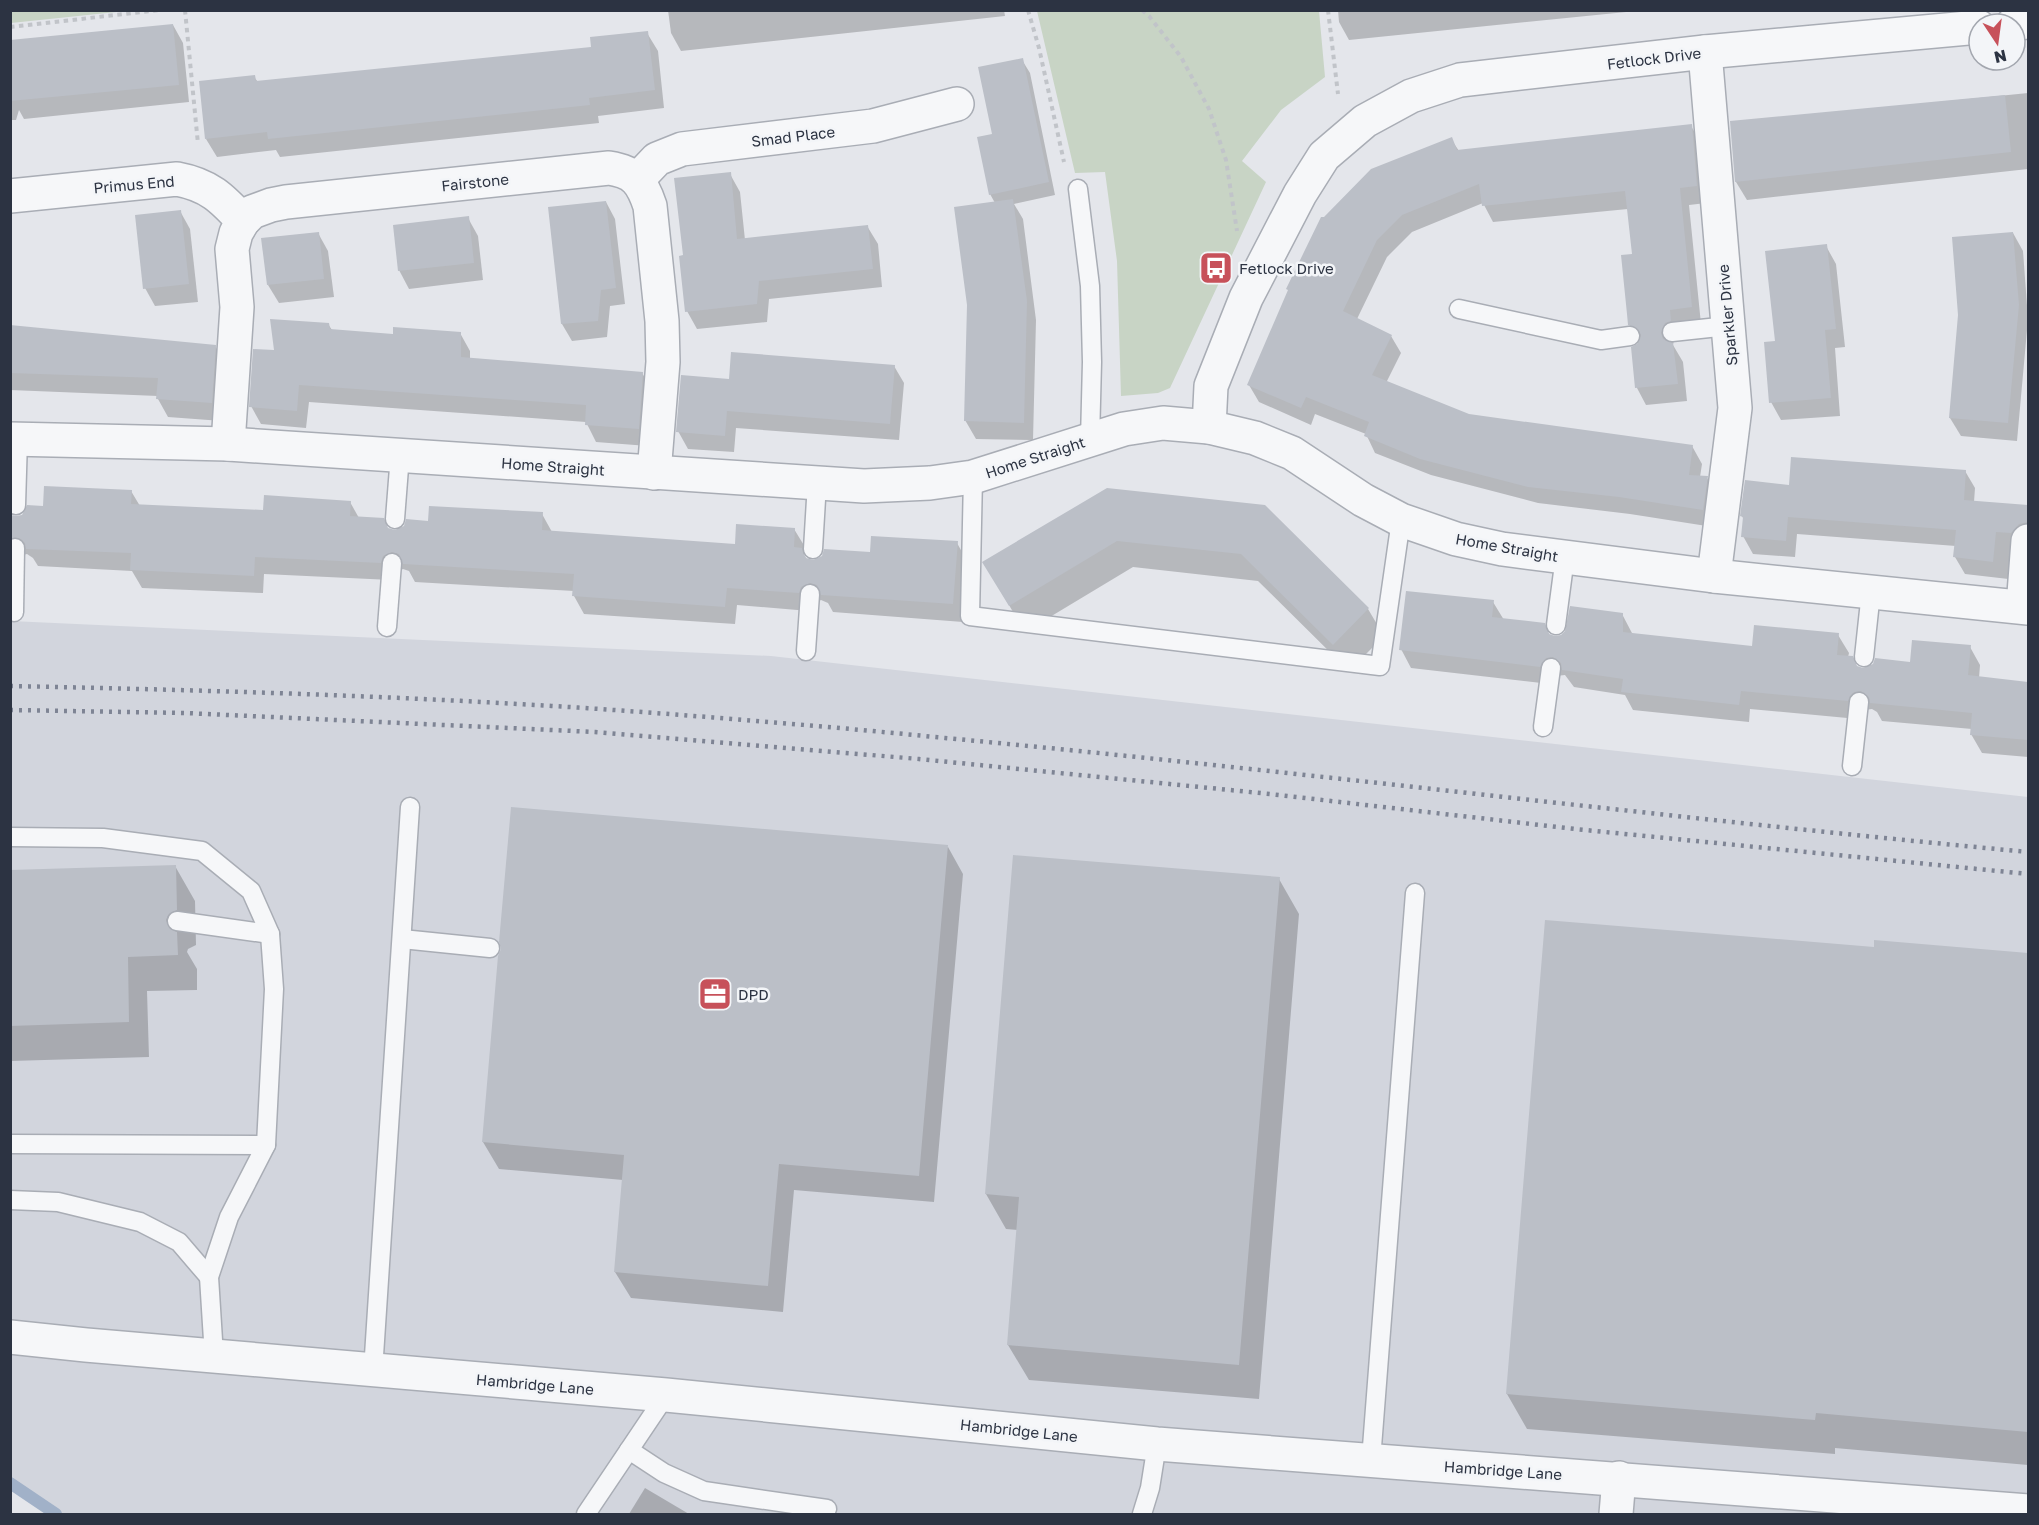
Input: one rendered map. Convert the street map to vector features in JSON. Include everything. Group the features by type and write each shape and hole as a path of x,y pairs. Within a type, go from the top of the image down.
{"street":[{"name":"Fetlock Drive","path":"1209,427 1211,386 1246,297 1300,194 1324,156 1365,120 1412,96 1460,80 1705,52 1967,28"},
{"name":"Sparkler Drive","path":"1705,52 1735,408 1714,576"},
{"name":"Smad Place","path":"637,180 657,159 682,149 873,126 957,104"},
{"name":"Fairstone","path":"243,221 252,213 286,202 597,169 624,170 637,180"},
{"name":"Primus End","path":"10,196 177,180 195,182 223,199 243,221"},
{"path":"637,180 644,189 650,206 662,321 663,362 654,473"},
{"path":"228,444 237,307 232,249 236,233 243,221"},
{"name":"Home Straight","path":"14,439 228,444 864,486 930,483 973,477 1124,429 1163,423 1209,427 1255,438 1292,453 1364,500 1401,520 1456,539 1502,549 1714,576 2026,607"},
{"path":"2026,607 2028,542"},
{"name":"Hambridge Lane","path":"10,1337 86,1346 666,1395 1157,1444 1619,1478 1967,1510 2028,1511"},
{"path":"1616,1515 1619,1478"}],"lane":[{"path":"1078,189 1090,286 1092,362 1090,440"},
{"path":"1460,309 1601,340 1630,336"},
{"path":"1672,332 1728,326"},
{"path":"14,439 16,505"},
{"path":"395,519 400,454"},
{"path":"973,477 970,616 1380,666 1401,520"},
{"path":"813,549 817,483"},
{"path":"14,612 15,548"},
{"path":"1556,625 1564,557"},
{"path":"387,627 392,563"},
{"path":"1864,657 1871,592"},
{"path":"806,651 810,594"},
{"path":"1544,727 1551,668"},
{"path":"1852,766 1859,702"},
{"path":"374,1371 410,807"},
{"path":"10,837 103,838 202,851 251,891 270,934 274,989 266,1145 229,1217 209,1277 214,1356"},
{"path":"1371,1460 1415,893"},
{"path":"177,921 270,934"},
{"path":"402,939 490,948"},
{"path":"10,1143 266,1145"},
{"path":"10,1200 58,1202 140,1222 179,1242 209,1277"},
{"path":"586,1515 666,1395"},
{"path":"1142,1515 1150,1488 1157,1444"},
{"path":"629,1450 664,1473 704,1491 827,1509"}],"path":[{"path":"10,27 160,10"},
{"path":"184,10 200,161 195,182"},
{"path":"1028,10 1039,48 1067,176 1078,189"},
{"path":"1142,10 1182,57 1209,109 1226,160 1238,239"},
{"path":"1328,10 1344,139"}],"shaded area":[{"path":"11,621 771,656 2028,797 2028,1514 56,1514 11,1483"}],"green space":[{"path":"11,10 126,10 126,11 11,23"},
{"path":"1037,11 1319,11 1325,77 1281,110 1242,161 1266,182 1170,388 1158,393 1121,396 1117,261 1105,172 1075,173"}],"building":[{"path":"173,24 179,85 10,101 10,40"},
{"path":"648,31 655,90 589,98 590,105 268,139 267,132 205,139 199,81 255,75 256,81 591,47 590,37"},
{"path":"1023,58 1049,182 989,195 977,137 992,134 978,67"},
{"path":"2005,95 2011,152 1735,182 1730,121"},
{"path":"1692,124 1697,186 1680,188 1692,307 1670,310 1671,321 1665,323 1661,333 1663,339 1673,343 1678,384 1635,388 1631,347 1637,344 1641,335 1638,329 1628,325 1621,255 1632,254 1625,191 1482,206 1479,184 1402,215 1377,240 1343,311 1392,335 1372,375 1469,414 1693,445 1689,475 1708,476 1703,510 1619,497 1528,487 1420,459 1364,436 1369,422 1306,397 1301,408 1247,385 1288,290 1286,289 1321,217 1324,217 1371,169 1452,137 1457,150"},
{"path":"731,172 737,239 868,225 873,269 759,281 757,304 685,312 679,256 683,255 674,178"},
{"path":"1013,199 1027,301 1024,423 964,421 967,305 954,207"},
{"path":"606,201 616,288 601,290 598,321 561,324 548,207"},
{"path":"181,210 189,284 143,289 135,215"},
{"path":"469,216 474,263 398,271 393,225"},
{"path":"319,232 324,279 267,285 261,238"},
{"path":"2013,232 2019,305 2008,423 1949,418 1958,315 1952,237"},
{"path":"1827,244 1836,329 1825,330 1831,398 1769,403 1764,342 1775,341 1765,251"},
{"path":"270,319 329,323 330,329 393,334 393,327 461,332 461,357 643,372 639,429 585,425 586,405 299,385 297,411 249,407 253,349 274,350"},
{"path":"10,325 216,345 212,403 156,399 158,378 10,373"},
{"path":"731,352 895,365 890,424 727,411 725,436 676,432 681,375 729,379"},
{"path":"1791,457 1966,470 1964,500 2028,505 2028,522 2019,524 2011,533 1996,532 1993,562 1953,557 1956,530 1788,517 1786,541 1741,537 1743,517 1740,516 1745,480 1789,485"},
{"path":"44,486 132,490 131,504 263,510 264,495 351,501 350,516 384,518 388,528 395,530 404,526 406,519 428,521 429,506 543,512 542,530 735,544 736,524 795,528 794,547 802,548 806,558 813,560 822,556 824,549 870,552 871,536 958,541 953,604 821,595 817,585 810,583 801,587 799,593 727,588 725,607 572,596 574,574 403,564 399,554 392,552 383,556 381,563 255,557 254,576 130,570 131,553 26,549 21,539 10,538 10,515 22,515 27,505 43,506"},
{"path":"1107,488 1265,505 1369,608 1333,645 1241,554 1117,541 1009,606 982,562"},
{"path":"1406,591 1494,600 1492,617 1545,623 1549,634 1555,636 1565,631 1570,606 1623,613 1623,632 1752,646 1754,625 1839,633 1837,655 1853,656 1857,666 1863,668 1873,664 1875,658 1910,662 1912,640 1971,645 1968,675 2028,682 2028,740 1970,735 1972,713 1870,703 1869,697 1861,691 1854,692 1848,701 1741,691 1739,705 1621,692 1623,679 1562,670 1561,663 1553,657 1546,658 1540,667 1399,650"},
{"name":"DPD","path":"511,807 948,845 919,1176 779,1164 768,1286 614,1272 624,1155 482,1142 498,956 501,949 499,942"},
{"path":"1013,855 1280,877 1239,1365 1007,1345 1019,1197 985,1194"},
{"path":"176,865 177,910 169,914 166,920 170,929 177,932 178,955 128,957 129,1022 10,1026 10,870"},
{"path":"1545,920 1874,947 1874,940 2028,953 2028,1432 1816,1413 1815,1420 1506,1394"}],"waterway":[{"path":"10,1483 56,1514"}],"railway":[{"path":"10,686 453,700 768,722 1072,750 2028,852"},
{"path":"10,710 185,713 595,732 919,759 1270,794 1575,829 2028,874"}],"place":[{"name":"Fetlock Drive","path":"1216,268"},
{"name":"DPD","path":"715,994"}]}
